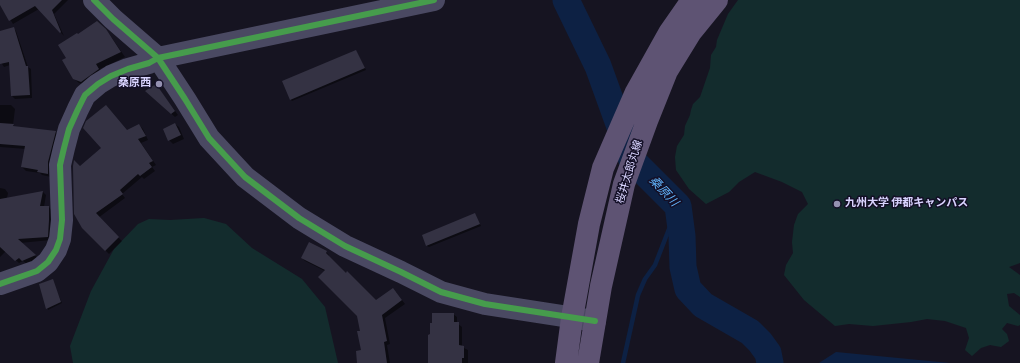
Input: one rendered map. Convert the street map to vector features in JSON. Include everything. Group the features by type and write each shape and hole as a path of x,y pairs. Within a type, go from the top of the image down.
{"main road":[{"name":"桜井太郎丸線","path":"566,363 572,318 589,224 603,168 636,92 669,33 692,0"},
{"name":"桜井太郎丸線","path":"588,363 601,286 624,184 667,71 691,32 717,0"}],"street":[{"path":"94,0 113,19 158,58 209,138 245,176 299,218 345,246 441,292 485,304 595,321"},
{"path":"0,284 37,271 48,262 56,250 60,239 62,220 60,165 69,129 85,95 98,84 111,76 149,63 158,58 434,0"}],"green space":[{"name":"九州大学 伊都キャンパス","path":"738,0 1020,0 1020,263 1009,267 1020,275 1020,297 1014,293 1007,294 1009,306 1020,315 1020,325 1018,326 1007,323 1002,329 1007,334 1009,341 1001,347 990,345 981,348 972,356 965,350 969,338 966,328 945,321 927,319 873,326 849,324 835,326 804,300 784,275 786,265 793,253 792,242 794,225 798,214 808,204 802,192 782,182 755,172 739,182 729,192 706,204 689,189 676,170 675,157 677,146 684,135 685,126 693,104 700,97 710,68 711,55 716,47 717,40 728,14"},
{"path":"204,218 226,224 252,248 302,279 325,307 338,363 73,363 70,346 91,291 114,249 138,224 149,219 170,220"}],"water":[{"path":"836,352 950,363 819,363"}],"building":[{"path":"0,0 62,0 52,10 61,32 60,33 35,6 9,21 0,5"},
{"path":"97,21 106,29 121,52 96,64 99,69 81,82 73,79 62,60 66,58 58,45"},
{"path":"14,27 26,66 28,66 30,95 11,96 9,62 0,64 0,31"},
{"path":"356,50 365,68 290,100 282,81"},
{"path":"156,84 175,111 171,114 145,91"},
{"path":"106,105 127,130 139,124 146,136 138,139 153,161 149,163 152,167 140,176 138,174 120,190 123,194 96,213 119,237 105,251 82,228 74,214 73,166 74,160 80,166 101,148 83,128 86,121"},
{"path":"0,123 56,131 48,162 48,174 37,172 38,170 21,167 25,146 0,144"},
{"path":"175,123 181,135 168,141 163,129"},
{"path":"43,191 40,206 49,206 48,237 18,239 36,255 22,261 19,258 15,261 0,247 0,199"},
{"path":"475,213 480,224 426,246 422,235"},
{"path":"309,242 327,251 326,253 346,273 347,271 376,300 393,288 402,300 382,315 387,341 384,342 387,363 357,363 356,351 361,350 357,331 360,331 357,316 318,277 325,270 301,258"},
{"path":"53,279 61,302 46,309 39,284"},
{"path":"432,313 454,313 454,322 459,322 459,345 464,346 464,358 462,358 462,363 428,363 428,335 430,334 430,323 432,323"}],"waterway":[{"name":"桑原川","path":"566,0 598,66 632,160 678,206 682,236 683,267 688,289 703,305 750,332 768,353 770,363"},
{"path":"623,363 638,295 645,279 655,265 678,206"}],"cycle path":[{"path":"94,0 113,19 158,58 209,138 245,177 299,218 345,246 441,292 485,304 595,321"},
{"path":"0,284 37,271 48,262 56,250 60,239 62,220 60,165 64,148 69,129 85,95 98,84 111,76 149,63 158,58 434,0"}],"place":[{"name":"桑原西","path":"159,84"},
{"name":"九州大学 伊都キャンパス","path":"837,204"}]}
